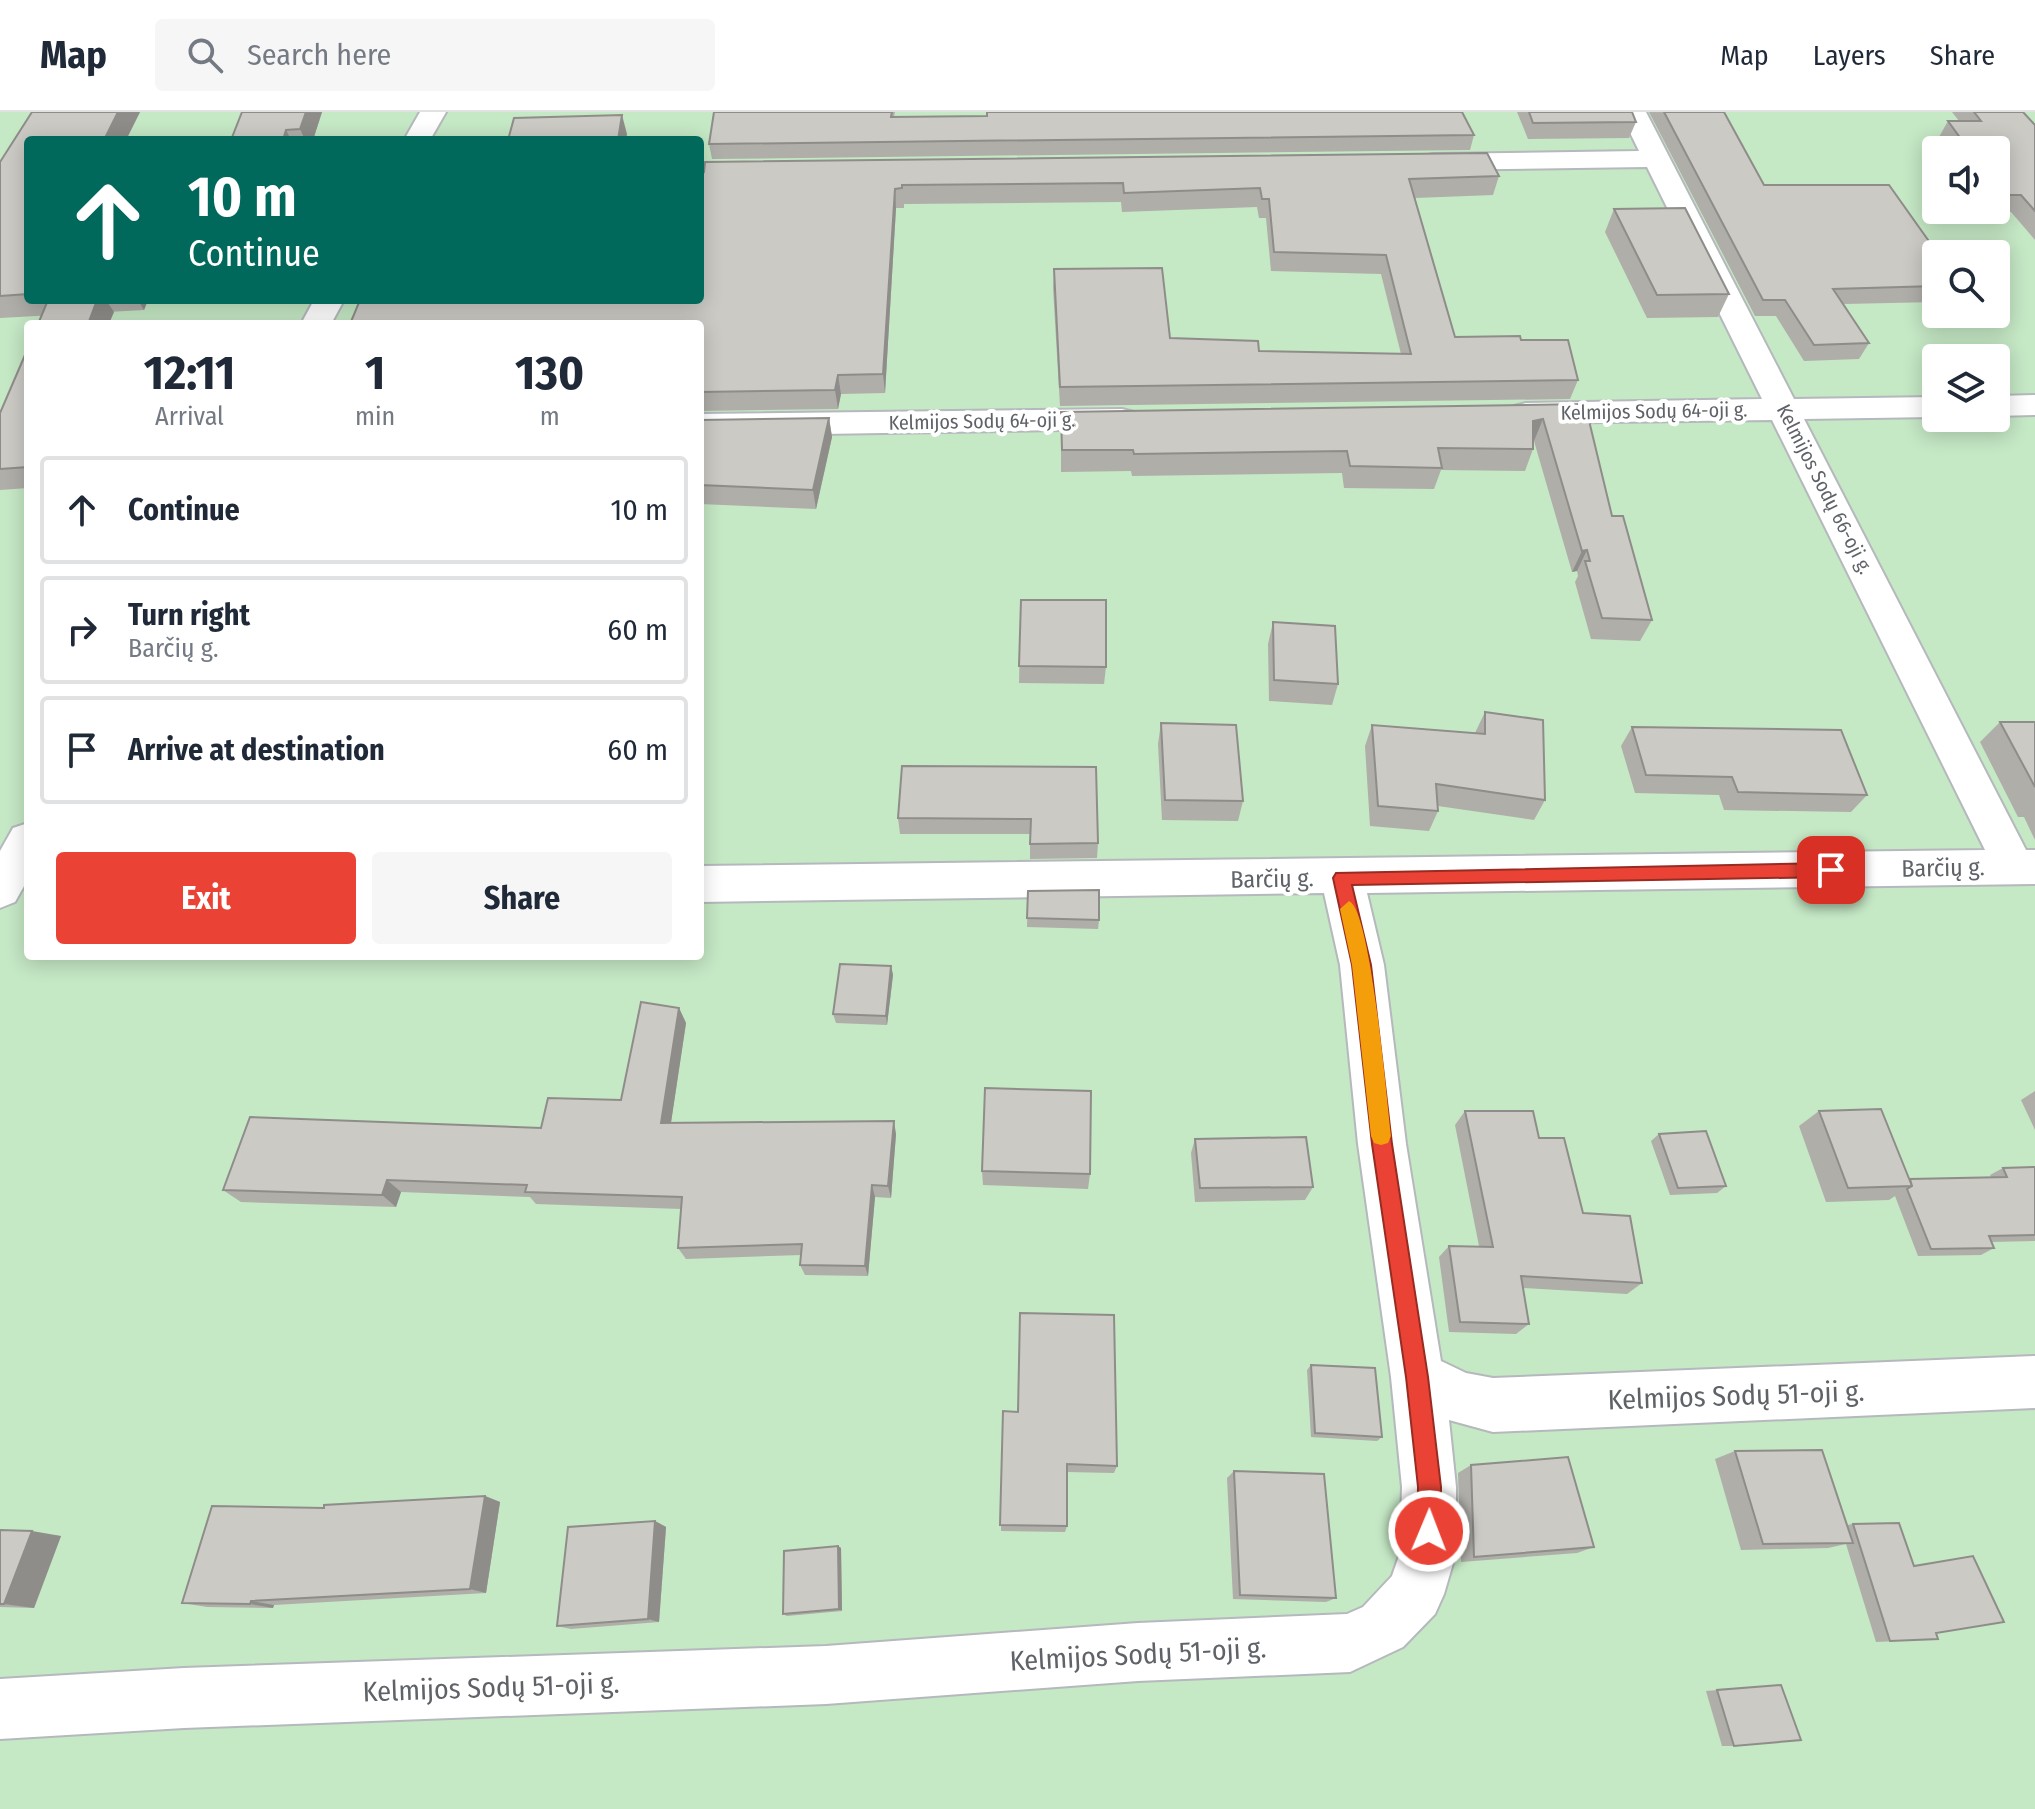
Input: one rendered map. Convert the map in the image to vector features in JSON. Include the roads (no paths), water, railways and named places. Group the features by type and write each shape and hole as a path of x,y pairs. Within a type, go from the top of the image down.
{"street":[{"path":"419,136 433,112"},
{"name":"Kelmijos Sodų 66-oji g.","path":"1633,112 2025,867"},
{"path":"1408,162 1658,159"},
{"path":"2010,406 2035,405"},
{"name":"Kelmijos Sodų 64-oji g.","path":"1498,413 1922,407"},
{"name":"Kelmijos Sodų 64-oji g.","path":"704,425 1147,418"},
{"path":"24,847 0,890 24,890"},
{"name":"Barčių g.","path":"704,884 2025,867"},
{"path":"1342,878 1362,965 1382,1144 1417,1377"},
{"name":"Kelmijos Sodų 51-oji g.","path":"1417,1377 1461,1399 1493,1405 2035,1382"},
{"name":"Kelmijos Sodų 51-oji g.","path":"0,1709 184,1698 826,1675 1138,1652 1350,1643 1383,1627 1415,1594 1428,1553 1429,1487 1417,1377"}]}
